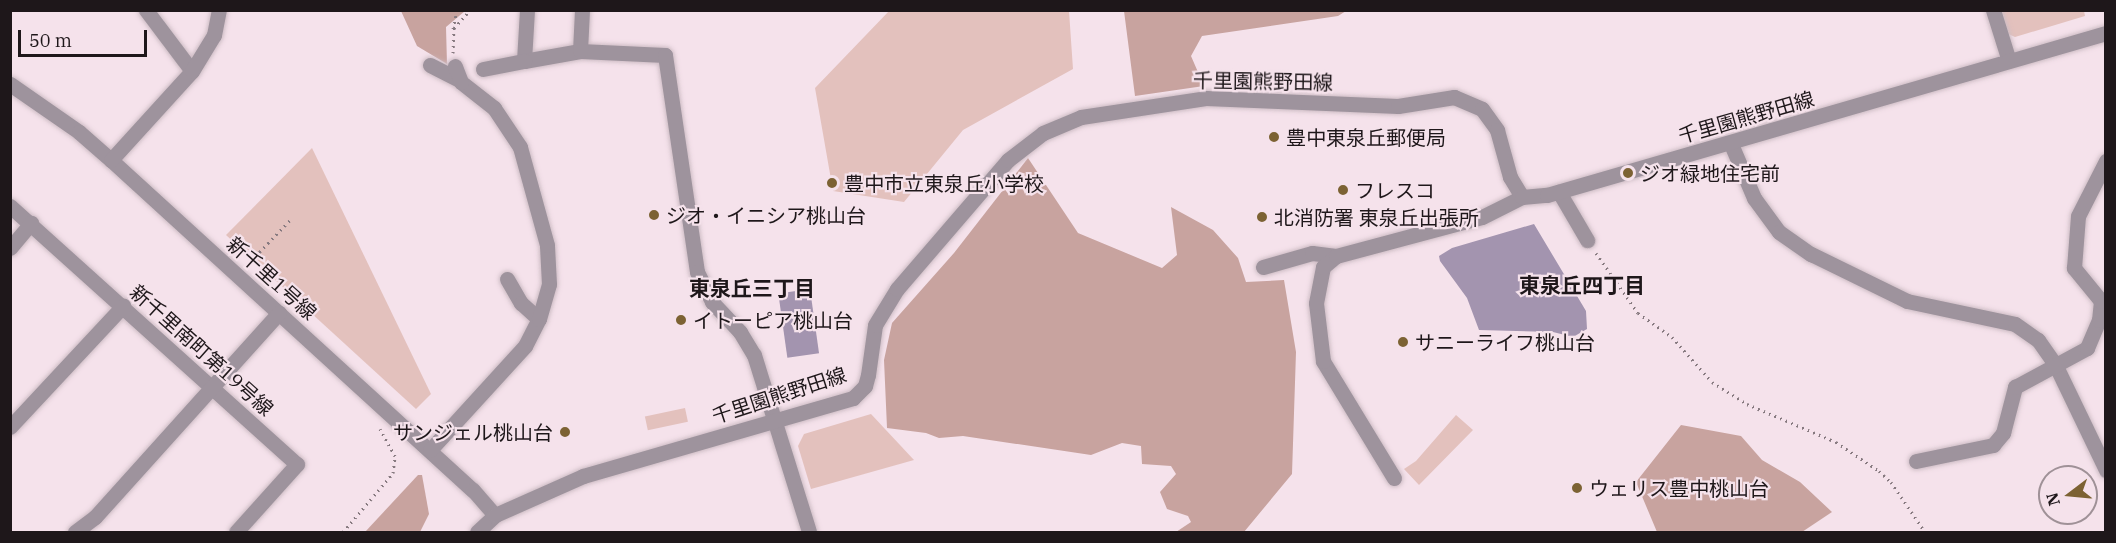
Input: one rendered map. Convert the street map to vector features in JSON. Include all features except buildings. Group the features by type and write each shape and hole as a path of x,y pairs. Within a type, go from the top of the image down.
{"street":[{"path":"146,10 192,70"},
{"path":"111,160 192,70 214,35 219,10"},
{"path":"524,61 527,10"},
{"path":"580,51 582,10"},
{"path":"1993,10 2009,61"},
{"name":"千里園熊野田線","path":"489,526 583,476 845,400 860,392 868,375 875,325 897,289 1008,160 1042,133 1081,117 1206,98 1398,106 1454,97 1482,109 1497,130 1510,177 1522,197 1559,192 1731,144 2106,33"},
{"path":"483,69 580,51 664,56 697,272 712,303 750,346 809,532"},
{"path":"430,65 458,73 494,108 520,147 548,252 549,284 539,319 518,354 430,450"},
{"name":"新千里1号線","path":"10,84 79,132 430,450 489,526"},
{"path":"1731,144 1754,198 1779,232 1811,254 1907,301 2015,324 2038,340 2055,364 2106,470"},
{"path":"1916,461 1993,445 2002,433 2015,387 2087,348 2102,322 2101,301 2074,268 2078,216 2106,161"},
{"path":"1559,192 1587,240"},
{"path":"1263,267 1312,253 1336,256 1482,217 1522,197"},
{"name":"新千里南町第19号線","path":"10,206 297,464 236,532"},
{"path":"10,248 31,224"},
{"path":"1336,256 1323,267 1316,303 1323,361 1394,478"},
{"path":"507,279 521,303 539,319"},
{"path":"10,427 123,306"},
{"path":"75,532 95,517 210,386 279,313"}],"path":[{"path":"457,10 453,34 458,73"},
{"path":"453,34 457,22 470,10"},
{"path":"238,275 292,218"},
{"path":"1587,240 1638,313 1672,338 1712,382 1747,404 1836,442 1879,471 1891,482 1925,532"},
{"path":"343,532 393,473 393,451 377,425"}],"shaded area":[{"path":"890,10 1069,11 1073,69 963,130 904,202 833,191 815,88"},
{"path":"1124,10 1346,11 1338,16 1202,36 1191,56 1204,86 1135,96"},
{"path":"401,11 465,11 446,27 447,64 417,46"},
{"path":"2000,11 2084,11 2085,16 2015,37 2008,34"},
{"path":"312,148 431,394 416,409 226,235"},
{"path":"1028,158 1078,233 1162,268 1177,255 1171,207 1213,230 1238,258 1246,282 1284,280 1296,352 1292,474 1244,532 1176,532 1191,522 1188,516 1167,509 1160,492 1176,474 1171,466 1142,464 1141,446 1122,443 1091,455 963,436 939,438 926,433 887,428 884,360 892,323 954,253"},
{"path":"1534,224 1586,311 1587,329 1573,337 1553,332 1479,330 1467,298 1440,261 1439,256 1452,248"},
{"path":"810,289 819,353 787,358 778,293"},
{"path":"685,408 688,422 648,430 645,417"},
{"path":"871,414 914,460 811,489 798,446 804,434"},
{"path":"1456,415 1473,430 1419,485 1404,469 1416,461"},
{"path":"1681,425 1741,436 1762,460 1800,482 1832,512 1802,532 1657,532 1636,482"},
{"path":"418,475 422,475 429,514 420,532 365,532"}],"place":[{"name":"豊中東泉丘郵便局","path":"1274,137"},
{"name":"ジオ緑地住宅前","path":"1628,173"},
{"name":"豊中市立東泉丘小学校","path":"832,183"},
{"name":"フレスコ","path":"1343,190"},
{"name":"ジオ・イニシア桃山台","path":"654,215"},
{"name":"北消防署 東泉丘出張所","path":"1262,217"},
{"name":"イトーピア桃山台","path":"681,320"},
{"name":"サニーライフ桃山台","path":"1403,342"},
{"name":"サンジェル桃山台","path":"565,432"},
{"name":"ウェリス豊中桃山台","path":"1577,488"}],"district":[{"name":"東泉丘四丁目","path":"1582,285"},
{"name":"東泉丘三丁目","path":"752,288"}]}
